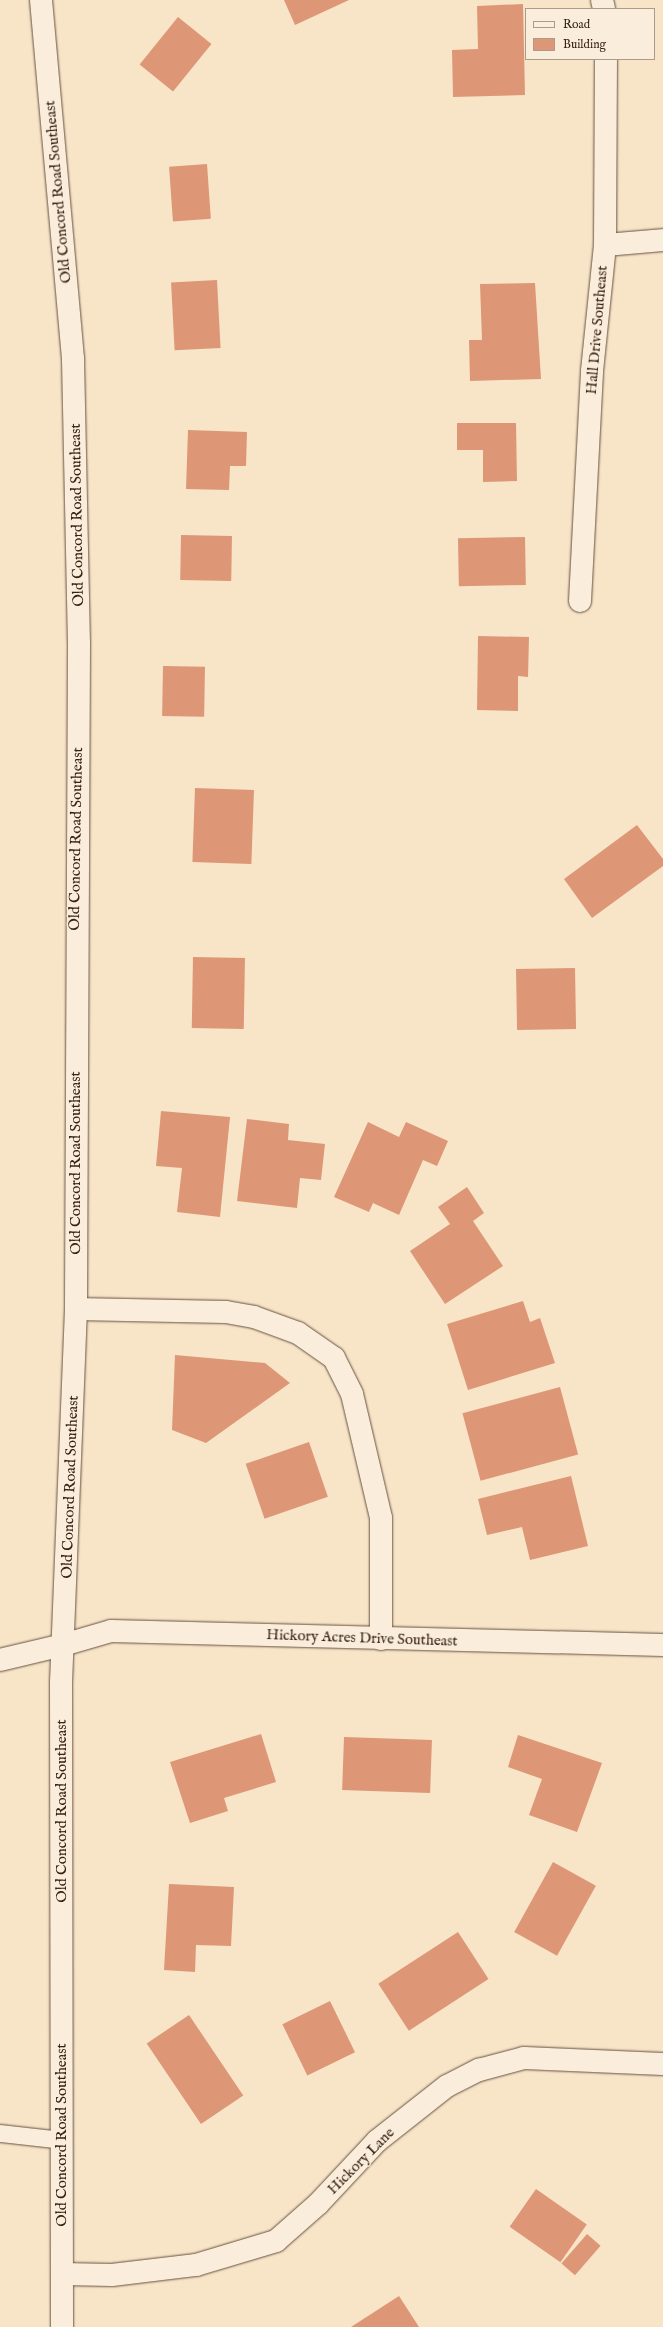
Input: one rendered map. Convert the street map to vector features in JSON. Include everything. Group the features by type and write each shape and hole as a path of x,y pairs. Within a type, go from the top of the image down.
{"street":[{"name":"Old Concord Road Southeast","path":"41,0 73,359 78,506 76,1309 63,1644 62,2327"},
{"name":"Hall Drive Southeast","path":"580,601 592,371 605,245 606,60"},
{"path":"605,245 663,240"},
{"path":"76,1309 226,1312 254,1317 298,1333 334,1358 352,1394 381,1518 382,1639"},
{"name":"Hickory Acres Drive Southeast","path":"0,1660 111,1631 663,1645"},
{"name":"Hickory Lane","path":"62,2274 112,2275 196,2265 276,2241 318,2204 377,2141 447,2086 479,2070 524,2058 663,2064"}],"lane":[{"path":"0,2132 62,2140"}],"building":[{"path":"284,0 349,0 295,25"},
{"path":"523,4 525,95 453,97 452,50 478,49 477,6"},
{"path":"178,17 211,44 173,91 140,64"},
{"path":"207,164 211,219 173,222 169,167"},
{"path":"217,280 221,348 175,350 171,282"},
{"path":"535,283 541,379 470,381 469,340 482,340 480,284"},
{"path":"457,423 516,423 517,481 483,482 483,450 457,450"},
{"path":"188,430 247,432 246,466 230,466 229,490 186,489"},
{"path":"181,535 232,536 231,581 180,580"},
{"path":"525,537 526,585 459,586 458,538"},
{"path":"478,636 529,637 528,677 518,676 518,711 477,710"},
{"path":"163,666 205,667 204,717 162,716"},
{"path":"195,788 254,790 251,864 192,862"},
{"path":"637,825 663,859 663,866 592,918 564,879"},
{"path":"193,957 245,958 244,1029 192,1028"},
{"path":"575,968 576,1029 517,1030 516,969"},
{"path":"161,1111 230,1117 220,1217 177,1212 182,1168 156,1166"},
{"path":"247,1119 289,1124 288,1140 325,1144 321,1180 300,1178 297,1208 237,1201"},
{"path":"368,1122 399,1137 406,1122 448,1141 437,1166 423,1160 399,1215 373,1203 369,1212 334,1197"},
{"path":"467,1187 484,1213 473,1221 503,1266 445,1304 410,1251 450,1224 438,1207"},
{"path":"523,1301 530,1322 540,1318 555,1363 468,1390 447,1324"},
{"path":"175,1355 265,1363 290,1383 206,1443 172,1430"},
{"path":"560,1387 578,1455 481,1481 462,1413"},
{"path":"309,1442 328,1497 265,1519 246,1464"},
{"path":"571,1476 588,1546 530,1560 522,1527 487,1535 478,1499"},
{"path":"261,1734 276,1782 224,1798 228,1811 190,1823 170,1762"},
{"path":"518,1735 602,1763 577,1832 529,1815 542,1779 508,1767"},
{"path":"344,1737 432,1740 430,1793 342,1790"},
{"path":"553,1862 596,1886 557,1956 514,1932"},
{"path":"169,1884 234,1887 231,1946 196,1945 195,1972 164,1970"},
{"path":"458,1932 488,1979 409,2031 378,1984"},
{"path":"330,2001 355,2052 307,2075 282,2024"},
{"path":"189,2015 243,2095 201,2124 147,2044"},
{"path":"536,2189 587,2225 560,2262 510,2227"},
{"path":"587,2234 601,2246 575,2275 561,2263"},
{"path":"399,2296 419,2327 351,2327"}]}
